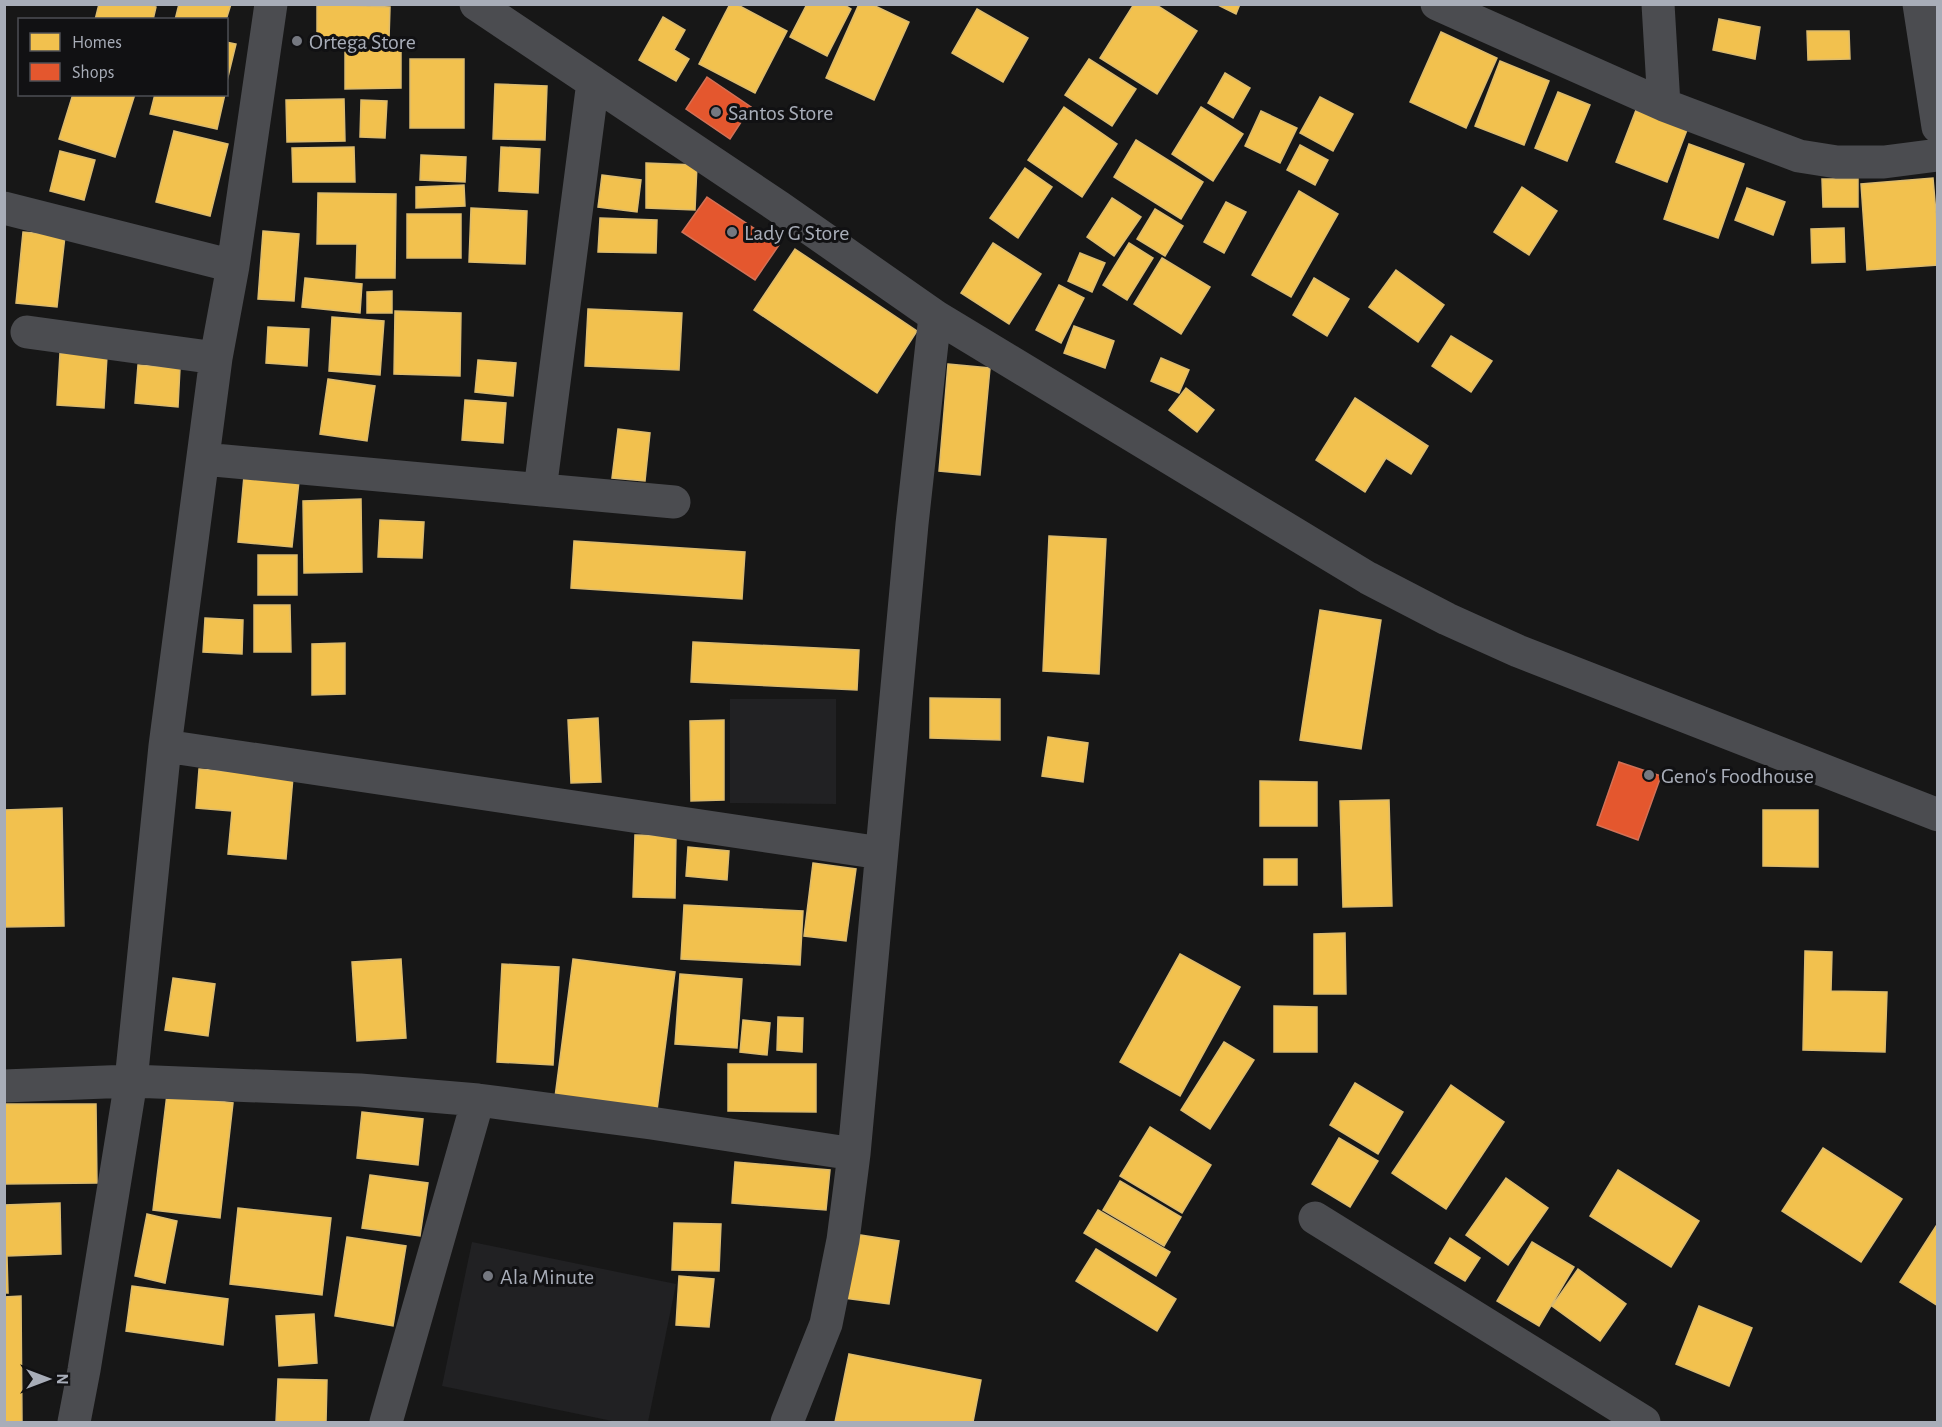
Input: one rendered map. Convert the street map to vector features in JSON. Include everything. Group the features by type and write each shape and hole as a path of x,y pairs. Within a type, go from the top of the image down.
{"street":[{"path":"74,1422 131,1081 165,746 216,358 233,266 271,4"},
{"path":"476,4 779,207 934,316 1368,578 1447,619 1518,651 1938,815"},
{"path":"1437,4 1664,105 1799,156 1837,162 1884,162 1938,155"},
{"path":"1658,4 1664,105"},
{"path":"1918,4 1938,127"},
{"path":"540,490 593,82"},
{"path":"4,208 233,266"},
{"path":"787,1422 826,1324 843,1240 854,1154 912,524 934,316"},
{"path":"27,332 216,358"},
{"path":"203,459 674,502"},
{"path":"165,746 882,853"},
{"path":"4,1086 131,1081 360,1090 478,1100 854,1154"},
{"path":"387,1422 478,1100"},
{"path":"1315,1218 1644,1422"}],"shaded area":[{"path":"730,699 836,699 836,804 730,803"},
{"path":"472,1242 676,1284 648,1422 617,1422 442,1386"}],"building: Homes":[{"path":"99,4 146,4 156,7 153,18 96,18"},
{"path":"179,4 231,4 227,18 176,18"},
{"path":"317,4 390,7 389,39 317,37"},
{"path":"730,4 736,4 787,31 755,93 699,64"},
{"path":"807,4 843,4 851,9 827,56 790,37"},
{"path":"859,4 871,4 909,22 874,100 826,78"},
{"path":"1134,4 1155,4 1197,31 1157,94 1100,58"},
{"path":"1216,4 1240,4 1236,14"},
{"path":"977,9 1028,38 1003,82 952,53"},
{"path":"663,17 685,30 674,50 689,59 676,81 639,60"},
{"path":"1719,19 1760,27 1755,59 1713,50"},
{"path":"1807,31 1849,31 1850,59 1808,60"},
{"path":"1441,32 1497,58 1466,128 1410,102"},
{"path":"228,42 236,44 228,77"},
{"path":"401,49 401,88 345,89 345,50"},
{"path":"410,59 464,59 464,128 410,128"},
{"path":"1089,59 1136,89 1112,126 1065,95"},
{"path":"1500,61 1549,81 1524,145 1475,126"},
{"path":"1225,73 1250,88 1233,118 1208,103"},
{"path":"495,84 547,86 545,140 493,139"},
{"path":"1558,92 1590,105 1567,161 1535,148"},
{"path":"72,96 134,96 115,157 59,139"},
{"path":"154,96 225,96 217,129 150,114"},
{"path":"1320,97 1353,114 1333,151 1300,133"},
{"path":"344,99 345,141 287,142 286,100"},
{"path":"361,100 387,101 385,138 360,137"},
{"path":"1064,107 1117,144 1082,197 1028,160"},
{"path":"1201,107 1243,134 1213,181 1172,154"},
{"path":"1636,110 1687,130 1667,182 1616,162"},
{"path":"1261,111 1297,128 1280,163 1245,146"},
{"path":"174,131 228,144 210,216 156,202"},
{"path":"1136,140 1203,182 1181,219 1114,177"},
{"path":"1689,144 1744,164 1718,238 1664,219"},
{"path":"1300,145 1328,160 1315,185 1287,170"},
{"path":"354,147 355,182 293,182 292,148"},
{"path":"501,147 540,149 538,193 499,191"},
{"path":"60,151 95,160 84,200 50,191"},
{"path":"421,155 466,157 465,182 420,180"},
{"path":"646,163 697,165 695,210 646,208"},
{"path":"1025,168 1052,187 1018,238 990,218"},
{"path":"602,175 641,180 637,212 598,207"},
{"path":"1933,178 1938,265 1867,270 1861,184"},
{"path":"1822,179 1858,179 1858,207 1823,207"},
{"path":"464,185 465,206 416,208 416,187"},
{"path":"1522,187 1557,211 1529,255 1494,232"},
{"path":"1747,188 1785,202 1773,235 1735,220"},
{"path":"1299,191 1338,214 1291,297 1252,275"},
{"path":"318,193 396,194 395,278 356,278 357,244 317,244"},
{"path":"1112,198 1141,217 1114,256 1087,237"},
{"path":"1226,202 1246,212 1224,253 1204,242"},
{"path":"471,208 527,211 525,264 469,262"},
{"path":"1155,209 1183,226 1165,256 1137,239"},
{"path":"407,214 461,214 461,258 407,258"},
{"path":"600,218 657,220 656,253 598,252"},
{"path":"1844,228 1845,262 1812,263 1811,229"},
{"path":"263,231 299,234 294,301 258,299"},
{"path":"23,232 65,236 57,307 16,303"},
{"path":"993,243 1041,274 1009,324 961,293"},
{"path":"1129,243 1153,258 1127,300 1103,285"},
{"path":"795,249 917,331 877,393 754,310"},
{"path":"1080,253 1105,263 1092,292 1068,281"},
{"path":"1162,258 1210,287 1181,334 1134,304"},
{"path":"1396,270 1444,305 1418,342 1369,307"},
{"path":"305,278 362,284 360,313 302,307"},
{"path":"1314,278 1349,299 1327,336 1293,315"},
{"path":"1059,285 1084,298 1061,343 1036,330"},
{"path":"392,291 392,313 367,313 367,292"},
{"path":"588,309 682,313 679,370 585,366"},
{"path":"395,311 461,313 460,376 394,374"},
{"path":"332,317 384,321 380,375 329,371"},
{"path":"1074,326 1114,341 1105,368 1064,353"},
{"path":"268,327 309,329 307,366 266,363"},
{"path":"1451,336 1492,361 1471,392 1432,366"},
{"path":"60,353 107,356 104,408 57,405"},
{"path":"1161,358 1189,370 1179,393 1151,381"},
{"path":"478,360 516,363 513,396 475,392"},
{"path":"948,364 990,368 980,475 939,471"},
{"path":"138,365 180,368 178,407 135,403"},
{"path":"328,379 375,386 367,441 320,434"},
{"path":"1186,388 1214,410 1197,432 1169,410"},
{"path":"1355,398 1428,446 1411,474 1386,458 1365,492 1316,460"},
{"path":"465,400 506,403 503,443 462,440"},
{"path":"618,429 650,433 645,481 612,478"},
{"path":"244,476 299,481 292,547 238,542"},
{"path":"361,499 362,572 304,573 303,501"},
{"path":"380,520 424,522 422,558 378,557"},
{"path":"1049,536 1106,539 1099,674 1043,671"},
{"path":"574,541 745,552 742,599 571,588"},
{"path":"258,555 297,555 297,595 258,595"},
{"path":"254,605 290,605 291,652 254,652"},
{"path":"1320,610 1381,620 1361,749 1300,740"},
{"path":"205,618 243,620 242,654 203,652"},
{"path":"693,642 859,650 857,690 691,682"},
{"path":"345,643 345,694 312,695 312,644"},
{"path":"930,698 1000,699 1000,740 930,738"},
{"path":"598,718 601,782 571,783 568,720"},
{"path":"724,720 724,800 691,801 690,721"},
{"path":"1048,737 1088,743 1083,782 1042,776"},
{"path":"199,769 293,777 286,859 228,854 232,811 196,808"},
{"path":"1260,781 1317,782 1317,826 1260,826"},
{"path":"1389,800 1392,906 1343,907 1340,801"},
{"path":"62,808 64,926 4,927 4,810"},
{"path":"1763,810 1818,810 1818,867 1763,866"},
{"path":"635,835 676,836 675,898 633,897"},
{"path":"688,847 729,851 727,880 686,876"},
{"path":"1264,859 1297,859 1297,885 1264,885"},
{"path":"813,863 856,869 846,941 804,936"},
{"path":"684,905 803,911 800,965 681,959"},
{"path":"1345,933 1346,994 1314,994 1314,934"},
{"path":"1805,951 1832,952 1831,991 1887,992 1885,1052 1803,1050"},
{"path":"1180,954 1240,987 1180,1096 1120,1062"},
{"path":"401,959 406,1038 357,1041 352,962"},
{"path":"573,959 675,972 657,1110 555,1097"},
{"path":"502,964 559,967 553,1065 497,1062"},
{"path":"680,974 742,979 737,1048 675,1044"},
{"path":"173,978 215,984 208,1036 165,1030"},
{"path":"1274,1006 1317,1007 1317,1052 1274,1052"},
{"path":"778,1017 803,1018 802,1052 777,1050"},
{"path":"743,1020 770,1023 767,1055 740,1052"},
{"path":"1224,1042 1254,1060 1210,1129 1181,1110"},
{"path":"728,1064 816,1064 816,1112 728,1111"},
{"path":"1355,1083 1403,1112 1378,1154 1330,1125"},
{"path":"1451,1085 1504,1122 1446,1209 1392,1173"},
{"path":"167,1094 233,1103 220,1218 153,1210"},
{"path":"4,1104 96,1104 97,1183 4,1184"},
{"path":"362,1112 423,1119 418,1165 357,1158"},
{"path":"1150,1127 1211,1165 1182,1213 1120,1176"},
{"path":"1339,1138 1378,1161 1350,1207 1312,1184"},
{"path":"1823,1148 1902,1199 1861,1262 1782,1211"},
{"path":"735,1162 830,1170 826,1210 732,1203"},
{"path":"1618,1170 1699,1221 1671,1267 1590,1216"},
{"path":"370,1175 428,1183 420,1236 362,1228"},
{"path":"1506,1178 1548,1208 1508,1265 1466,1235"},
{"path":"1120,1181 1181,1217 1164,1246 1103,1210"},
{"path":"60,1203 61,1254 7,1256 8,1293 4,1293 4,1205"},
{"path":"238,1208 331,1218 322,1295 230,1284"},
{"path":"1098,1210 1170,1252 1156,1276 1084,1233"},
{"path":"147,1214 177,1221 165,1283 135,1276"},
{"path":"674,1223 721,1224 719,1271 672,1270"},
{"path":"1938,1223 1938,1306 1900,1282"},
{"path":"854,1234 899,1241 889,1304 844,1298"},
{"path":"347,1237 406,1246 393,1326 335,1316"},
{"path":"1450,1238 1480,1258 1465,1281 1435,1263"},
{"path":"1532,1242 1574,1267 1539,1326 1497,1301"},
{"path":"1096,1249 1176,1299 1157,1331 1076,1281"},
{"path":"1578,1269 1626,1304 1600,1341 1552,1306"},
{"path":"679,1276 714,1279 709,1327 676,1325"},
{"path":"132,1286 228,1299 223,1345 126,1331"},
{"path":"21,1296 22,1422 4,1422 4,1297"},
{"path":"1699,1306 1752,1328 1729,1386 1676,1364"},
{"path":"314,1314 317,1363 279,1366 276,1316"},
{"path":"849,1354 981,1380 973,1422 835,1422"},
{"path":"278,1379 327,1380 326,1422 276,1422"}],"building: Shops":[{"path":"707,77 751,107 730,139 686,109"},
{"path":"707,197 779,245 755,280 682,232"},
{"path":"1619,762 1661,776 1638,840 1597,825"}],"place":[{"name":"Ortega Store","path":"297,41"},
{"name":"Santos Store","path":"716,112"},
{"name":"Lady G Store","path":"732,232"},
{"name":"Geno's Foodhouse","path":"1649,775"},
{"name":"Ala Minute","path":"488,1276"}]}
